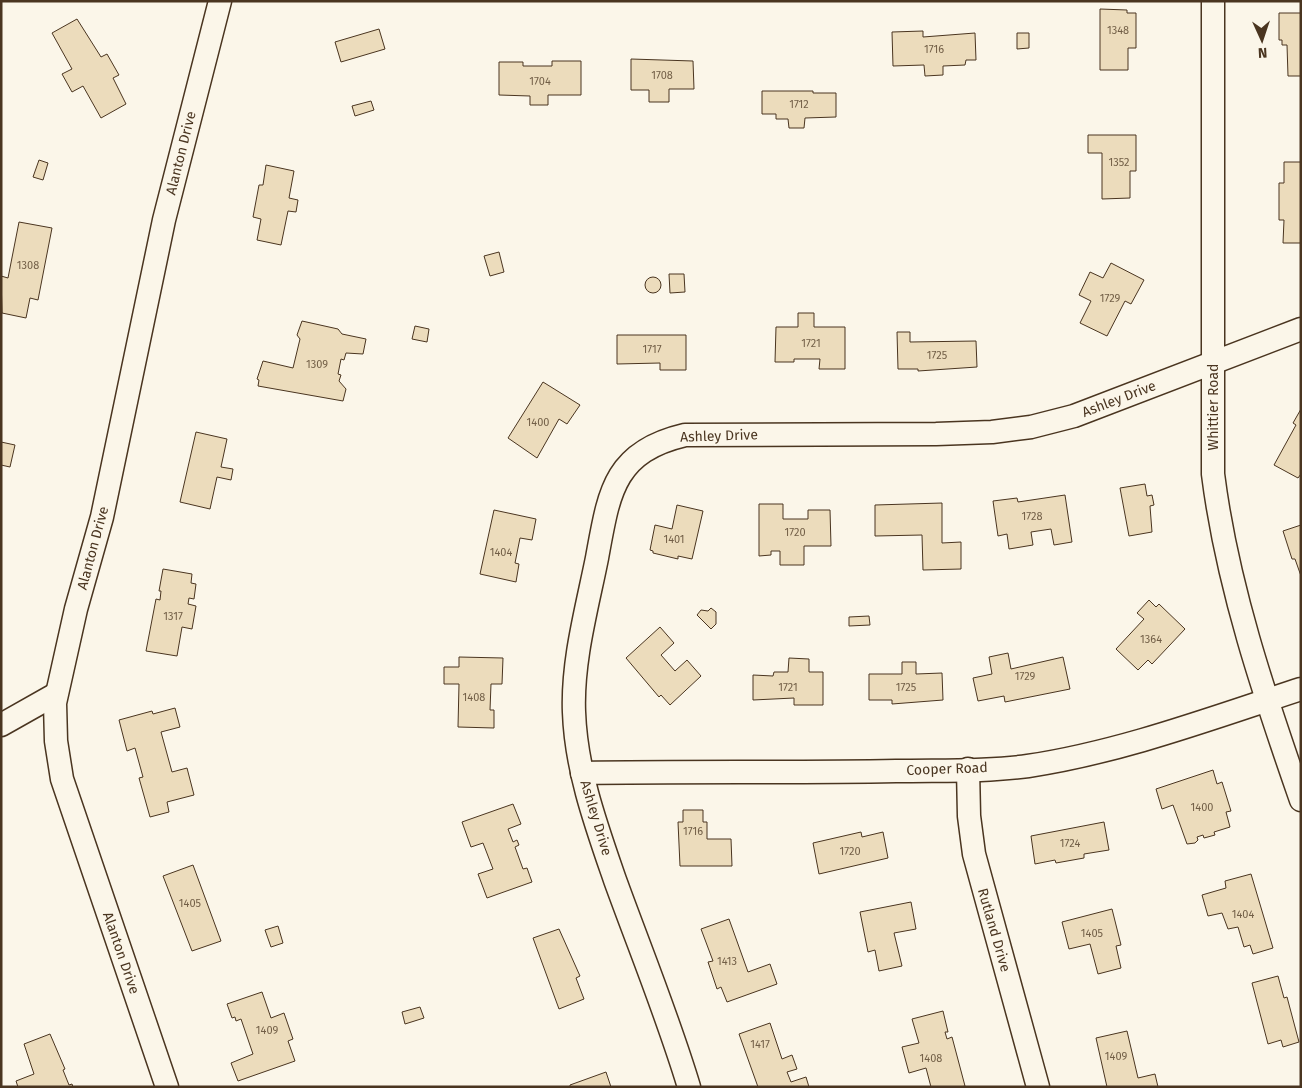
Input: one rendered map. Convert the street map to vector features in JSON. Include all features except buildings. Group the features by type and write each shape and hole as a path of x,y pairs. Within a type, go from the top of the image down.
{"street":[{"name":"Alanton Drive","path":"167,1087 62,779 56,741 55,703 76,609 102,517 164,220 220,1"},
{"name":"Whittier Road","path":"1213,1 1213,474 1218,512 1240,608 1301,800"},
{"name":"Ashley Drive","path":"689,1087 594,822 582,773 574,711 576,672 604,516 618,476 632,460 649,447 685,434 936,434 992,432 1031,427 1074,416 1301,329"},
{"name":"Cooper Road","path":"582,773 968,769 1026,766 1069,759 1174,729 1301,689"},
{"path":"1,725 56,694"},
{"name":"Rutland Drive","path":"968,769 969,816 974,854 1038,1087"}]}
